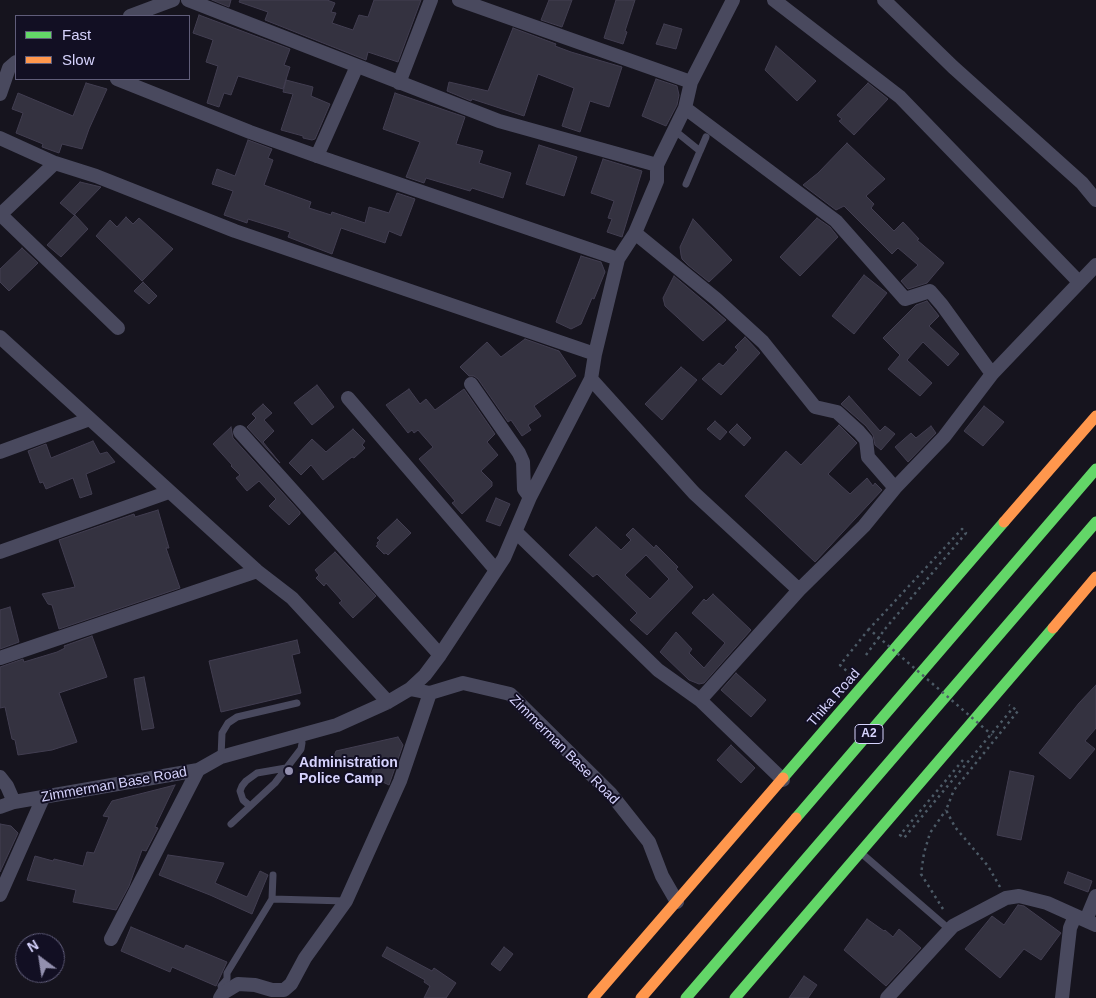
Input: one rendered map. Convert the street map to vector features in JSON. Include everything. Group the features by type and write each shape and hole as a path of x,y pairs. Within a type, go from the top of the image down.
{"main road":[{"name":"Thika Road","path":"593,998 1096,416"},
{"name":"A2","path":"641,998 1096,469"},
{"name":"A2","path":"686,998 1096,522"},
{"path":"735,998 1096,577"}],"street":[{"path":"133,15 173,0"},
{"path":"188,0 399,84 499,121 657,165"},
{"path":"399,84 431,0"},
{"path":"459,0 691,82"},
{"path":"410,689 425,675 440,655 504,558 530,497 591,379 595,354 618,259 635,233 656,181 657,165 685,108 691,82 733,0"},
{"path":"774,0 900,97 1079,282"},
{"path":"884,0 953,67 1082,183 1096,200"},
{"path":"0,94 8,64"},
{"path":"317,156 357,66"},
{"path":"120,80 250,132 618,259"},
{"path":"685,108 836,221 905,299 930,291 992,374"},
{"path":"0,138 55,163 96,176 235,231 595,354"},
{"path":"55,163 0,214 118,328"},
{"path":"635,233 716,299 763,342 815,407 837,412 859,432 866,440 868,457 895,488"},
{"path":"700,700 721,679 799,590 864,526 895,488 944,437 992,374 1096,266"},
{"path":"0,337 257,571 292,598 388,702"},
{"path":"591,379 694,493 799,590"},
{"path":"471,384 519,453 523,462 524,489 530,497"},
{"path":"348,398 495,569"},
{"path":"0,452 90,419"},
{"path":"240,432 440,655"},
{"path":"0,552 170,492"},
{"path":"516,532 658,670 700,700 783,780"},
{"path":"0,658 257,571"},
{"name":"Zimmerman Base Road","path":"7,804 198,770 221,757 337,726 388,702 410,689 430,693 464,683 510,694 611,794 649,842 662,876 677,902"},
{"path":"222,996 238,984 254,985 272,990 284,990 291,984 305,958 346,901 400,781 430,693"},
{"path":"112,939 198,770"},
{"path":"0,777 7,786 7,804"},
{"path":"0,895 43,798"},
{"path":"887,998 952,928 1006,898 1020,896 1047,903 1086,920"},
{"path":"1062,998 1070,928 1086,920 1096,896"}],"lane":[{"path":"674,130 700,151"},
{"path":"686,184 706,137"},
{"path":"221,757 224,727 236,717 297,703"},
{"path":"231,824 275,784 300,749 302,735"},
{"path":"250,806 243,800 240,791 246,781 257,773 286,768"},
{"path":"860,852 952,928"},
{"path":"222,996 221,986 226,979 227,973 272,899 273,874"},
{"path":"272,899 346,901"}],"path":[{"path":"856,668 851,675 840,665 869,629 962,529 966,533 885,629 862,661"},
{"path":"869,629 992,735"},
{"path":"966,756 900,835 904,838 1013,708"},
{"path":"952,928 921,874 924,852 930,834 946,810 954,790 1018,711"},
{"path":"946,810 955,827 988,866 1006,898"}],"building":[{"path":"212,0 231,0 229,7"},
{"path":"240,0 327,0 335,3 331,12 336,13 332,23 353,30 359,15 368,17 374,0 421,0 398,62 368,52 366,60 265,20 268,12 239,2"},
{"path":"549,0 572,0 562,27 541,20"},
{"path":"616,0 635,0 623,44 604,38"},
{"path":"199,15 290,49 284,65 290,67 283,89 238,76 231,95 224,93 219,107 207,103 218,66 206,62 213,40 193,33"},
{"path":"664,24 682,29 676,49 656,44"},
{"path":"513,28 556,44 555,46 571,52 622,67 609,107 590,101 580,132 562,126 574,88 538,74 524,116 472,99 471,101 447,91 449,82 488,91"},
{"path":"776,46 816,81 797,101 765,70"},
{"path":"656,79 677,86 679,95 677,105 666,126 642,116"},
{"path":"286,80 313,87 311,96 330,104 315,139 303,138 303,136 281,130 293,94 283,92"},
{"path":"86,83 107,89 82,149 62,144 59,153 42,147 43,144 16,133 23,113 12,109 18,93 73,116"},
{"path":"868,83 888,99 854,135 839,121 842,119 837,115"},
{"path":"395,93 465,117 456,144 483,151 479,163 511,173 503,198 472,188 470,191 426,178 424,183 406,177 420,142 383,129"},
{"path":"248,140 272,149 268,158 273,160 264,185 311,202 309,208 331,215 332,212 365,223 369,207 389,213 397,193 415,199 401,236 389,231 385,243 341,228 332,254 288,237 290,232 248,219 247,223 224,215 233,191 212,184 217,169 235,176"},
{"path":"847,143 885,179 866,196 874,204 871,208 894,231 903,222 919,239 917,240 944,263 927,283 908,289 901,281 918,265 898,248 892,254 844,206 836,210 803,185 818,173"},
{"path":"539,145 577,157 564,196 526,184"},
{"path":"603,159 642,171 622,237 607,232 612,219 608,218 614,201 591,193"},
{"path":"80,182 101,187 74,215 60,203"},
{"path":"75,215 88,229 61,257 47,245"},
{"path":"126,217 133,224 139,218 173,249 142,281 96,236 110,220 117,227"},
{"path":"817,218 830,227 838,237 800,276 780,257"},
{"path":"693,219 732,260 709,282 682,259 680,247"},
{"path":"22,248 38,263 9,291 0,282 0,269"},
{"path":"581,256 601,262 605,272 581,324 571,329 556,322"},
{"path":"864,275 887,293 854,334 832,316"},
{"path":"674,276 726,320 703,341 665,306 663,298"},
{"path":"143,282 157,296 149,304 134,291"},
{"path":"927,301 939,316 929,326 959,354 948,366 923,342 907,360 932,383 920,396 888,369 900,355 883,338 916,305"},
{"path":"745,337 760,353 721,395 702,379 719,363 723,366 738,350 735,347"},
{"path":"525,339 559,351 576,376 534,406 541,416 528,425 531,430 522,436 511,420 508,422 478,379 474,376 469,376 460,367 487,342 501,357"},
{"path":"681,367 697,380 662,420 645,404"},
{"path":"317,385 334,407 312,425 294,403"},
{"path":"409,389 420,404 426,399 435,410 464,389 495,434 487,442 498,455 481,471 492,482 492,486 462,514 452,503 455,501 419,459 433,447 418,430 414,433 412,430 408,433 386,405"},
{"path":"849,396 880,431 885,426 895,434 881,450 875,445 873,435 866,426 841,404"},
{"path":"263,404 272,413 264,420 274,431 263,442 280,463 247,427 256,418 252,414"},
{"path":"984,406 1004,422 983,446 964,431"},
{"path":"715,421 727,432 720,440 707,429"},
{"path":"737,424 751,438 744,446 729,432"},
{"path":"839,425 857,443 828,474 850,494 867,478 873,486 875,483 882,490 815,562 745,496 786,451 801,465"},
{"path":"931,426 936,433 908,462 895,447 911,433 916,438"},
{"path":"231,427 233,438 300,512 289,525 269,506 276,499 259,481 247,491 236,478 240,475 213,444"},
{"path":"353,429 365,441 362,445 365,448 323,480 311,465 301,475 289,463 312,439 326,452"},
{"path":"93,441 100,454 107,452 115,462 86,474 92,494 80,498 73,478 46,489 43,482 40,483 28,451 46,444 51,458"},
{"path":"496,498 510,504 500,526 486,521"},
{"path":"158,510 169,548 166,548 180,588 59,629 52,605 48,604 42,594 75,587 59,540 134,514 135,517"},
{"path":"397,519 411,533 388,555 384,554 376,546 380,540 377,538"},
{"path":"596,527 621,550 631,540 626,535 633,528 654,548 656,545 678,567 676,569 693,587 647,635 630,620 637,613 597,574 593,577 569,555","holes":["646,555 669,579 650,599 625,575"]},
{"path":"335,552 376,596 353,618 339,603 342,601 326,583 324,586 316,578 319,575 315,570"},
{"path":"713,594 751,630 704,683 699,684 689,680 660,652 676,632 692,649 689,653 704,668 725,643 692,613 704,599 706,601"},
{"path":"10,607 19,642 0,649 0,610"},
{"path":"92,636 107,677 59,693 77,742 52,750 18,755 15,740 12,739 5,707 0,708 0,667 23,659 24,662 57,652 65,648 64,646"},
{"path":"297,640 300,653 292,655 301,693 221,712 209,661"},
{"path":"736,673 766,700 751,717 721,690"},
{"path":"144,677 154,728 142,730 134,679"},
{"path":"1096,685 1096,728 1085,741 1095,749 1070,779 1039,753"},
{"path":"398,737 403,745 389,785 370,776 378,760 330,767 336,751"},
{"path":"731,745 755,768 741,783 717,760"},
{"path":"1010,771 1034,776 1021,840 997,835"},
{"path":"175,785 155,827 158,828 146,851 142,850 129,886 116,910 73,902 76,890 27,880 35,856 83,866 87,852 94,853 109,817 103,816 112,801"},
{"path":"0,824 11,826 18,833 0,872"},
{"path":"168,855 224,863 215,883 247,897 260,871 268,875 252,914 159,875"},
{"path":"1068,872 1092,881 1088,892 1064,883"},
{"path":"1018,905 1024,906 1061,933 1041,960 1024,949 1000,978 965,949 992,916 1004,925"},
{"path":"867,919 893,937 899,929 921,948 886,986 844,950"},
{"path":"131,927 184,949 186,945 227,962 216,986 172,967 170,972 121,951"},
{"path":"387,947 432,971 434,968 456,983 446,998 424,998 430,986 424,982 425,980 382,956"},
{"path":"504,947 513,954 500,971 491,964"},
{"path":"804,976 817,985 808,998 789,998"}],"traffic: fast":[{"path":"796,818 1096,469"},
{"path":"783,778 1004,522"},
{"path":"686,998 1096,522"},
{"path":"735,998 1053,628"}],"traffic: slow":[{"path":"1004,522 1096,416"},
{"path":"1053,628 1096,577"},
{"path":"593,998 783,778"},
{"path":"641,998 796,818"}],"place":[{"name":"Administration Police Camp","path":"289,771"}]}
